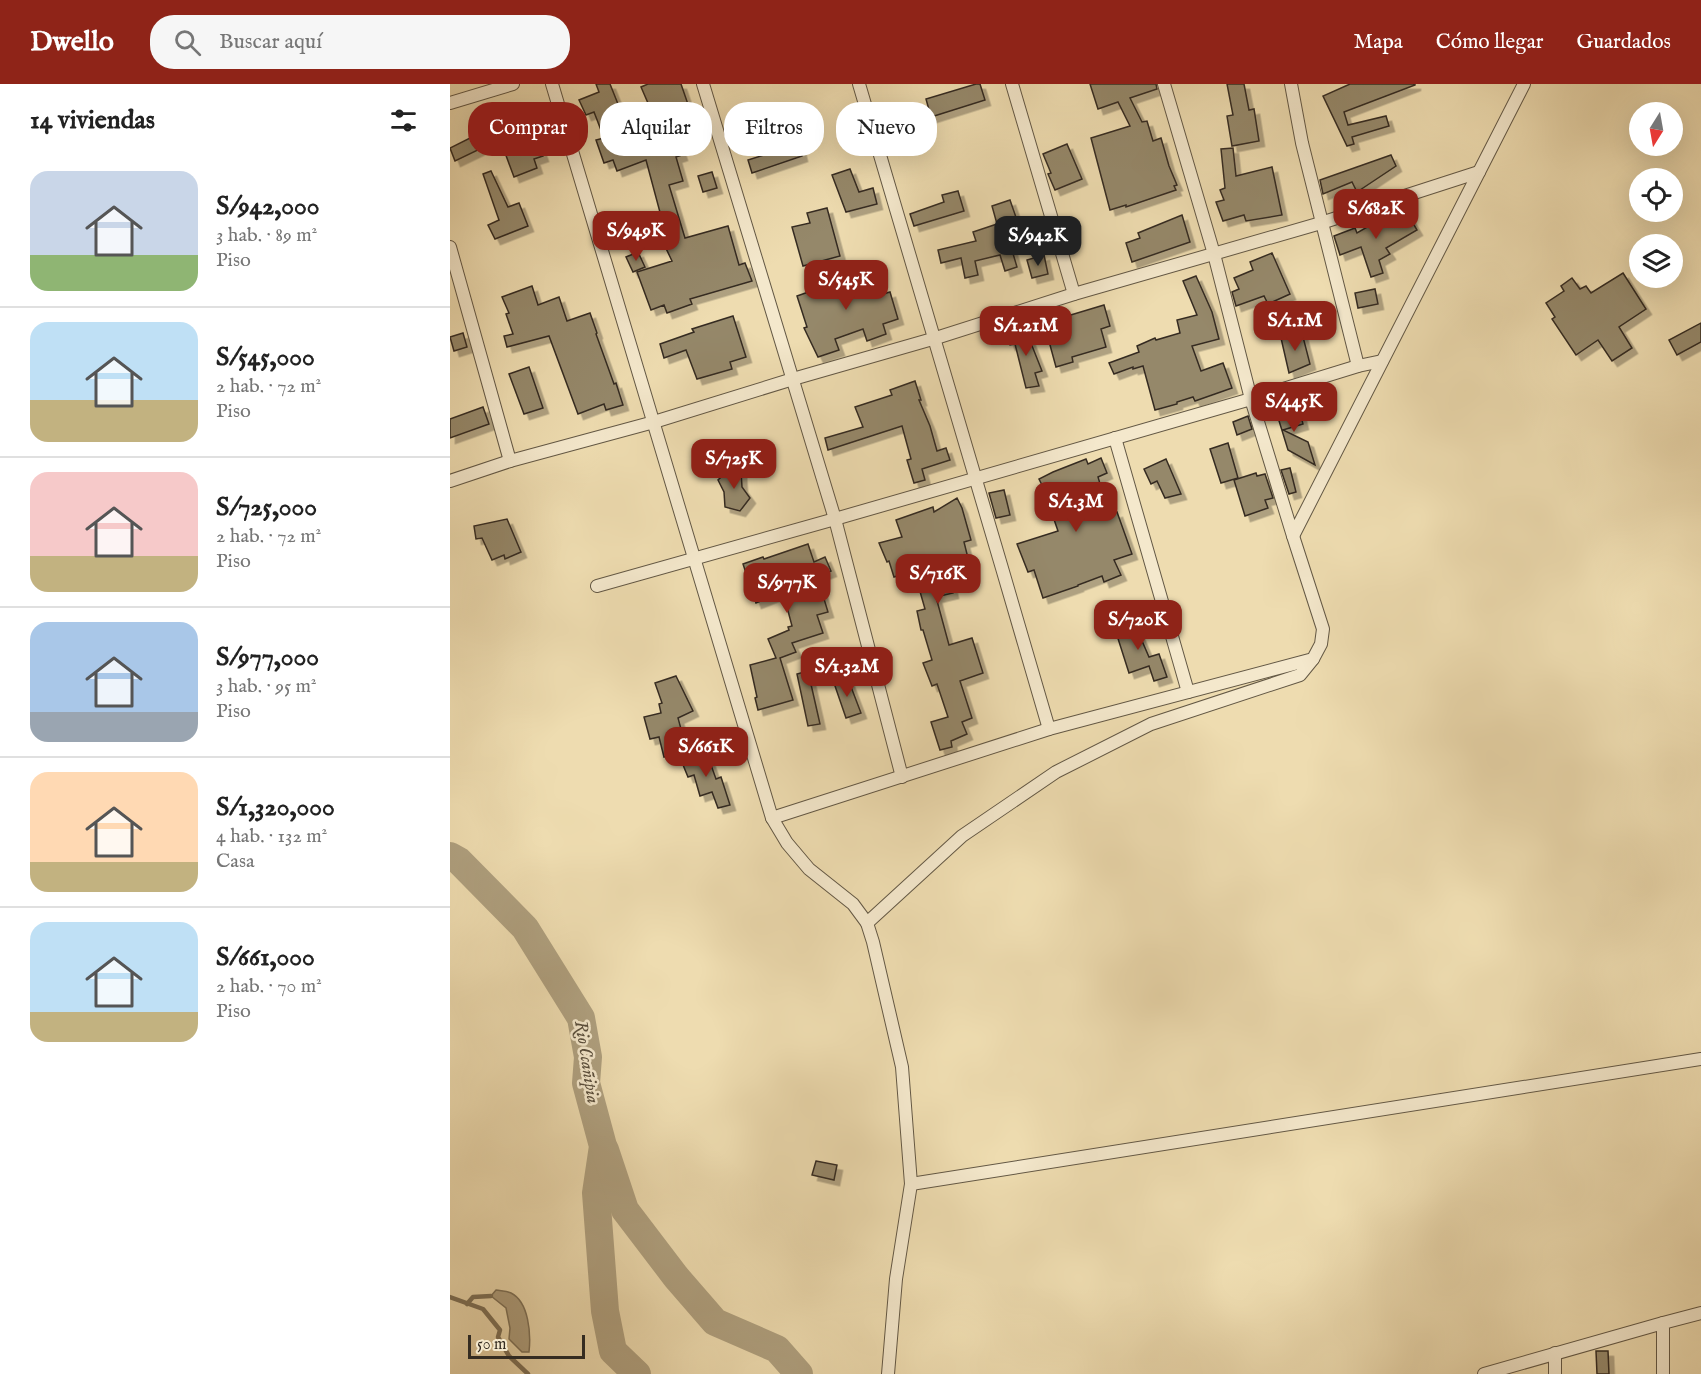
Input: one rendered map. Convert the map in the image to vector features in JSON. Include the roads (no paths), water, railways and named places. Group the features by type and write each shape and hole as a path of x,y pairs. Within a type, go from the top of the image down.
{"street":[{"path":"450,103 513,84"},
{"path":"552,84 772,818 787,843 809,868 853,904 867,923 873,942 902,1067 911,1184 896,1280 888,1374"},
{"path":"702,84 835,519 902,777"},
{"path":"859,84 936,338 1049,729"},
{"path":"1012,84 1074,294"},
{"path":"867,923 962,836 1056,772 1151,724 1300,675 1321,644 1323,629 1251,399 1214,254 1164,84"},
{"path":"1291,84 1320,223 1358,366"},
{"path":"1293,536 1524,84"},
{"path":"450,481 510,461 654,422 936,338 1074,294 1320,223 1479,172"},
{"path":"450,247 510,461"},
{"path":"597,586 1251,399 1358,366 1382,361"},
{"path":"1115,438 1188,692"},
{"path":"772,818 1049,729 1313,659"},
{"path":"911,1184 1701,1059"},
{"path":"1484,1374 1701,1313"},
{"path":"1663,1323 1663,1374"},
{"path":"1555,1353 1555,1374"}],"waterway":[{"name":"Rio Ccañipia","path":"450,856 459,861 525,928 581,1018 588,1057 586,1083 603,1146 596,1193 605,1311 613,1351 637,1374"},
{"path":"605,1150 625,1210 676,1277 715,1322 777,1349 799,1374"},
{"path":"467,1304 473,1297 491,1296"},
{"path":"450,1297 483,1309 500,1330 498,1337 509,1356 528,1374"}]}
